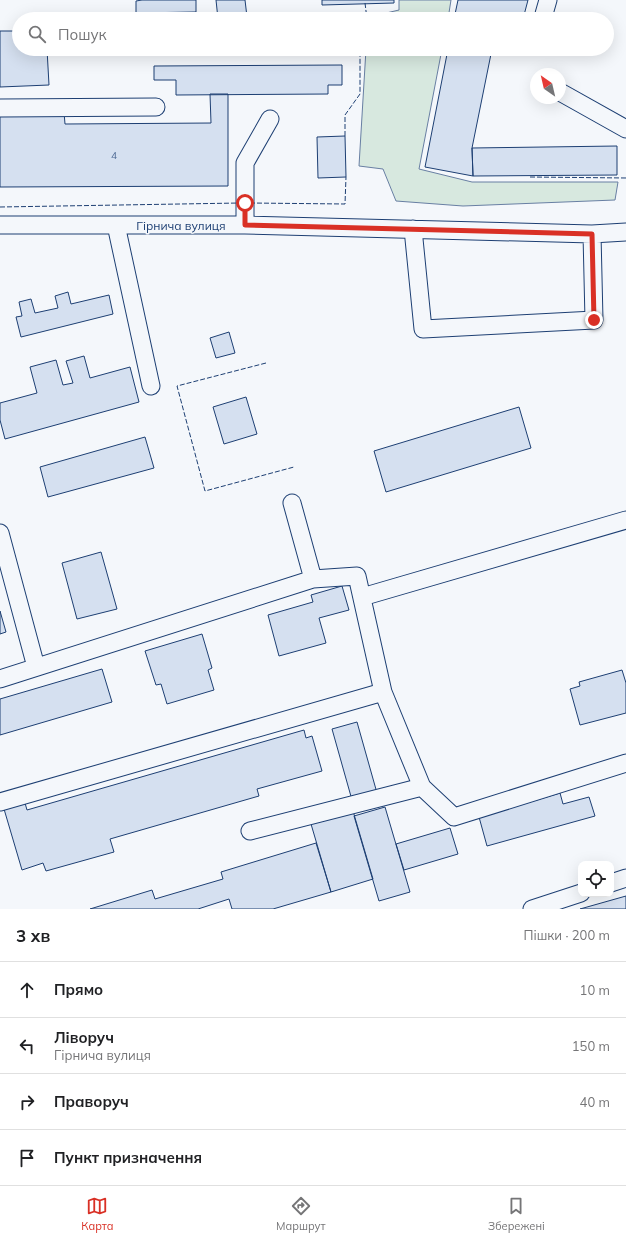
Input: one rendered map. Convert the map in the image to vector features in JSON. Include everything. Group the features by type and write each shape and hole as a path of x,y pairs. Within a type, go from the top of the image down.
{"street":[{"path":"566,95 626,129"},
{"path":"0,108 156,107"},
{"path":"245,225 246,163 270,119"},
{"name":"Гірнича вулиця","path":"0,225 245,225 592,234 626,232"},
{"path":"116,225 151,386"},
{"path":"413,229 423,329 594,320 592,234"},
{"path":"292,503 313,579"},
{"path":"362,596 626,520"},
{"path":"0,532 36,667"},
{"path":"0,679 313,579 357,576 383,692 422,787 454,817 626,763"},
{"path":"0,802 383,692"},
{"path":"250,831 422,787"},
{"path":"614,882 626,878"},
{"path":"532,909 578,894"}],"shaded area":[{"path":"399,0 451,0 449,12 390,12 399,10"},
{"path":"366,56 441,56 419,169 472,182 618,182 615,200 463,206 396,201 383,169 359,166"}],"building":[{"path":"196,0 196,12 136,12 136,1"},
{"path":"216,0 245,0 246,12 217,12"},
{"path":"322,0 394,0 394,3 322,5"},
{"path":"458,0 528,0 525,12 455,12"},
{"path":"0,31 12,31 12,56 47,56 49,85 0,87"},
{"path":"447,56 491,56 472,148 473,176 425,167"},
{"path":"342,65 342,85 328,85 328,94 176,95 176,80 154,80 154,66"},
{"path":"210,94 228,94 228,186 0,187 0,112 64,112 65,124 211,123"},
{"path":"345,136 346,177 318,178 317,137"},
{"path":"617,146 617,175 473,176 472,148"},
{"path":"68,292 71,304 109,295 113,314 21,337 16,317 22,316 19,302 31,299 35,313 58,308 55,296"},
{"path":"229,332 235,353 216,358 210,338"},
{"path":"84,356 90,378 130,367 139,402 5,439 0,420 0,403 37,393 30,367 56,360 63,385 73,383 66,361"},
{"path":"246,397 257,434 224,444 213,407"},
{"path":"519,407 531,448 386,492 374,451"},
{"path":"145,437 154,468 48,497 40,467"},
{"path":"101,552 117,609 77,619 62,563"},
{"path":"342,586 349,610 319,618 326,643 279,656 268,615 313,602 311,595"},
{"path":"0,611 6,632 0,634"},
{"path":"202,634 212,668 208,670 214,690 167,704 161,684 156,685 145,651"},
{"path":"102,669 112,702 0,735 0,699"},
{"path":"622,670 626,683 626,713 580,725 570,689 580,686 579,682"},
{"path":"357,722 377,793 352,800 332,729"},
{"path":"304,730 306,738 312,736 322,771 257,789 259,796 110,839 114,852 46,871 43,863 22,870 4,809 25,803 27,810"},
{"path":"560,793 563,804 589,797 595,816 487,846 479,817"},
{"path":"385,807 410,892 379,901 354,816"},
{"path":"353,811 373,879 331,892 311,824"},
{"path":"450,828 458,854 404,870 396,844"},
{"path":"316,843 331,892 273,909 232,909 229,899 198,909 90,909 152,890 155,899 223,879 221,872"},
{"path":"626,896 626,909 580,909"}],"fence":[{"path":"365,3 366,12"},
{"path":"345,136 345,115 360,94 360,56"},
{"path":"250,203 345,204 346,177"},
{"path":"530,177 626,178"},
{"path":"0,207 240,203"},
{"path":"266,363 177,386 205,491 294,467"}],"route":[{"path":"245,203 245,225 592,234 594,320"}]}
